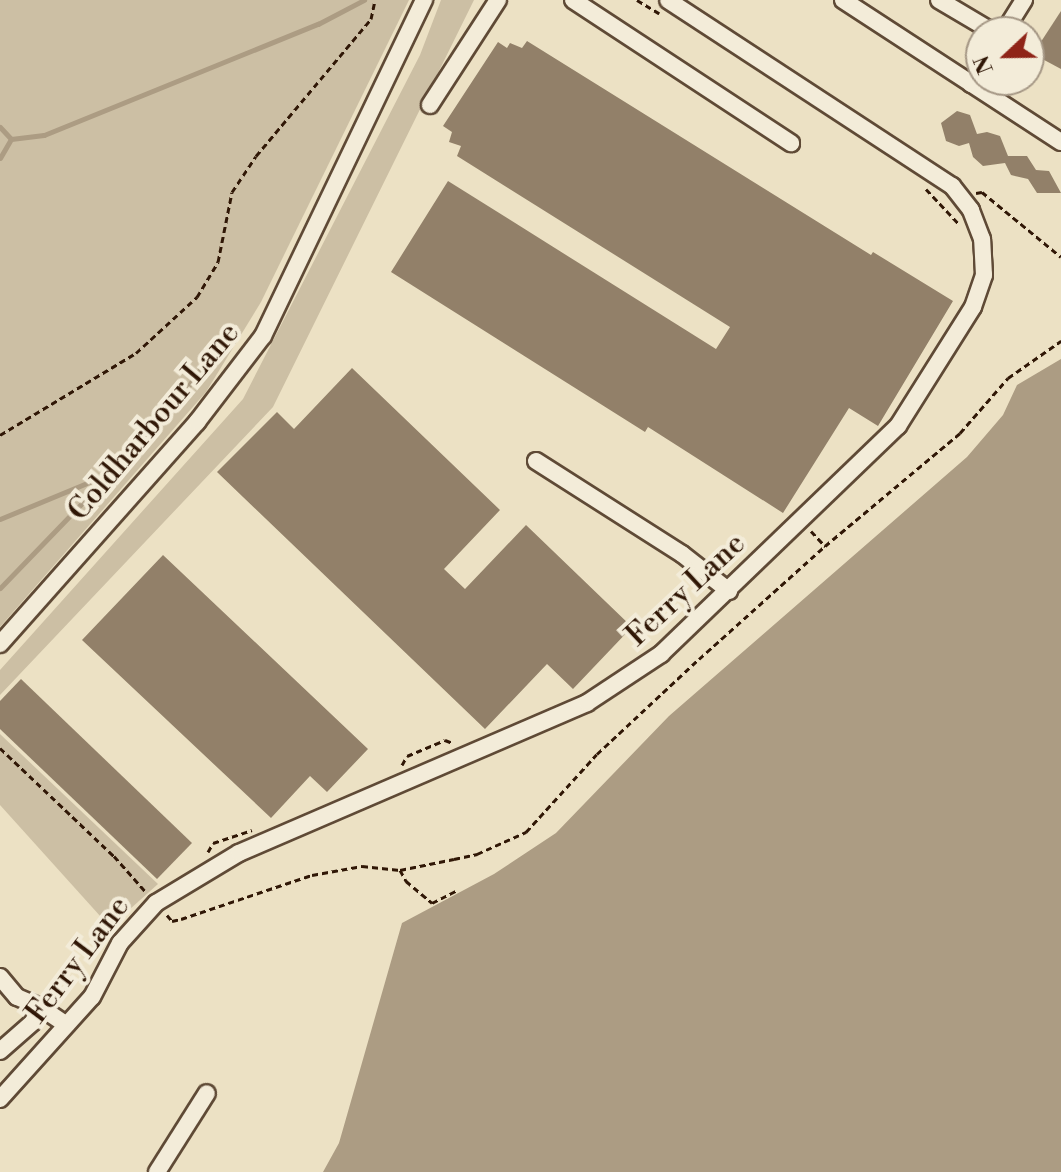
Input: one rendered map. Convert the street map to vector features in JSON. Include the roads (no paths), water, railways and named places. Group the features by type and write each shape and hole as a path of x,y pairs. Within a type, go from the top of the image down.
{"street":[{"name":"Coldharbour Lane","path":"0,644 197,422 263,336 424,0"},
{"path":"430,105 498,0"},
{"path":"573,0 791,143"},
{"name":"Ferry Lane","path":"0,1099 92,997 120,943 156,903 239,853 538,727 610,690 661,654 898,426 973,307 984,275 982,239 963,199 952,186 668,0"},
{"path":"843,0 965,80"},
{"path":"939,0 966,16"},
{"path":"990,96 1061,142"},
{"path":"536,461 682,554 729,591"},
{"path":"0,977 17,997 40,1007 67,1025"},
{"path":"0,1051 33,1022 40,1007"},
{"path":"157,1172 207,1093"}],"waterway":[{"path":"0,127 11,139 44,135 318,24 364,0"},
{"path":"0,158 11,139"},
{"path":"0,588 172,410 203,365"},
{"path":"0,519 106,475"}]}
